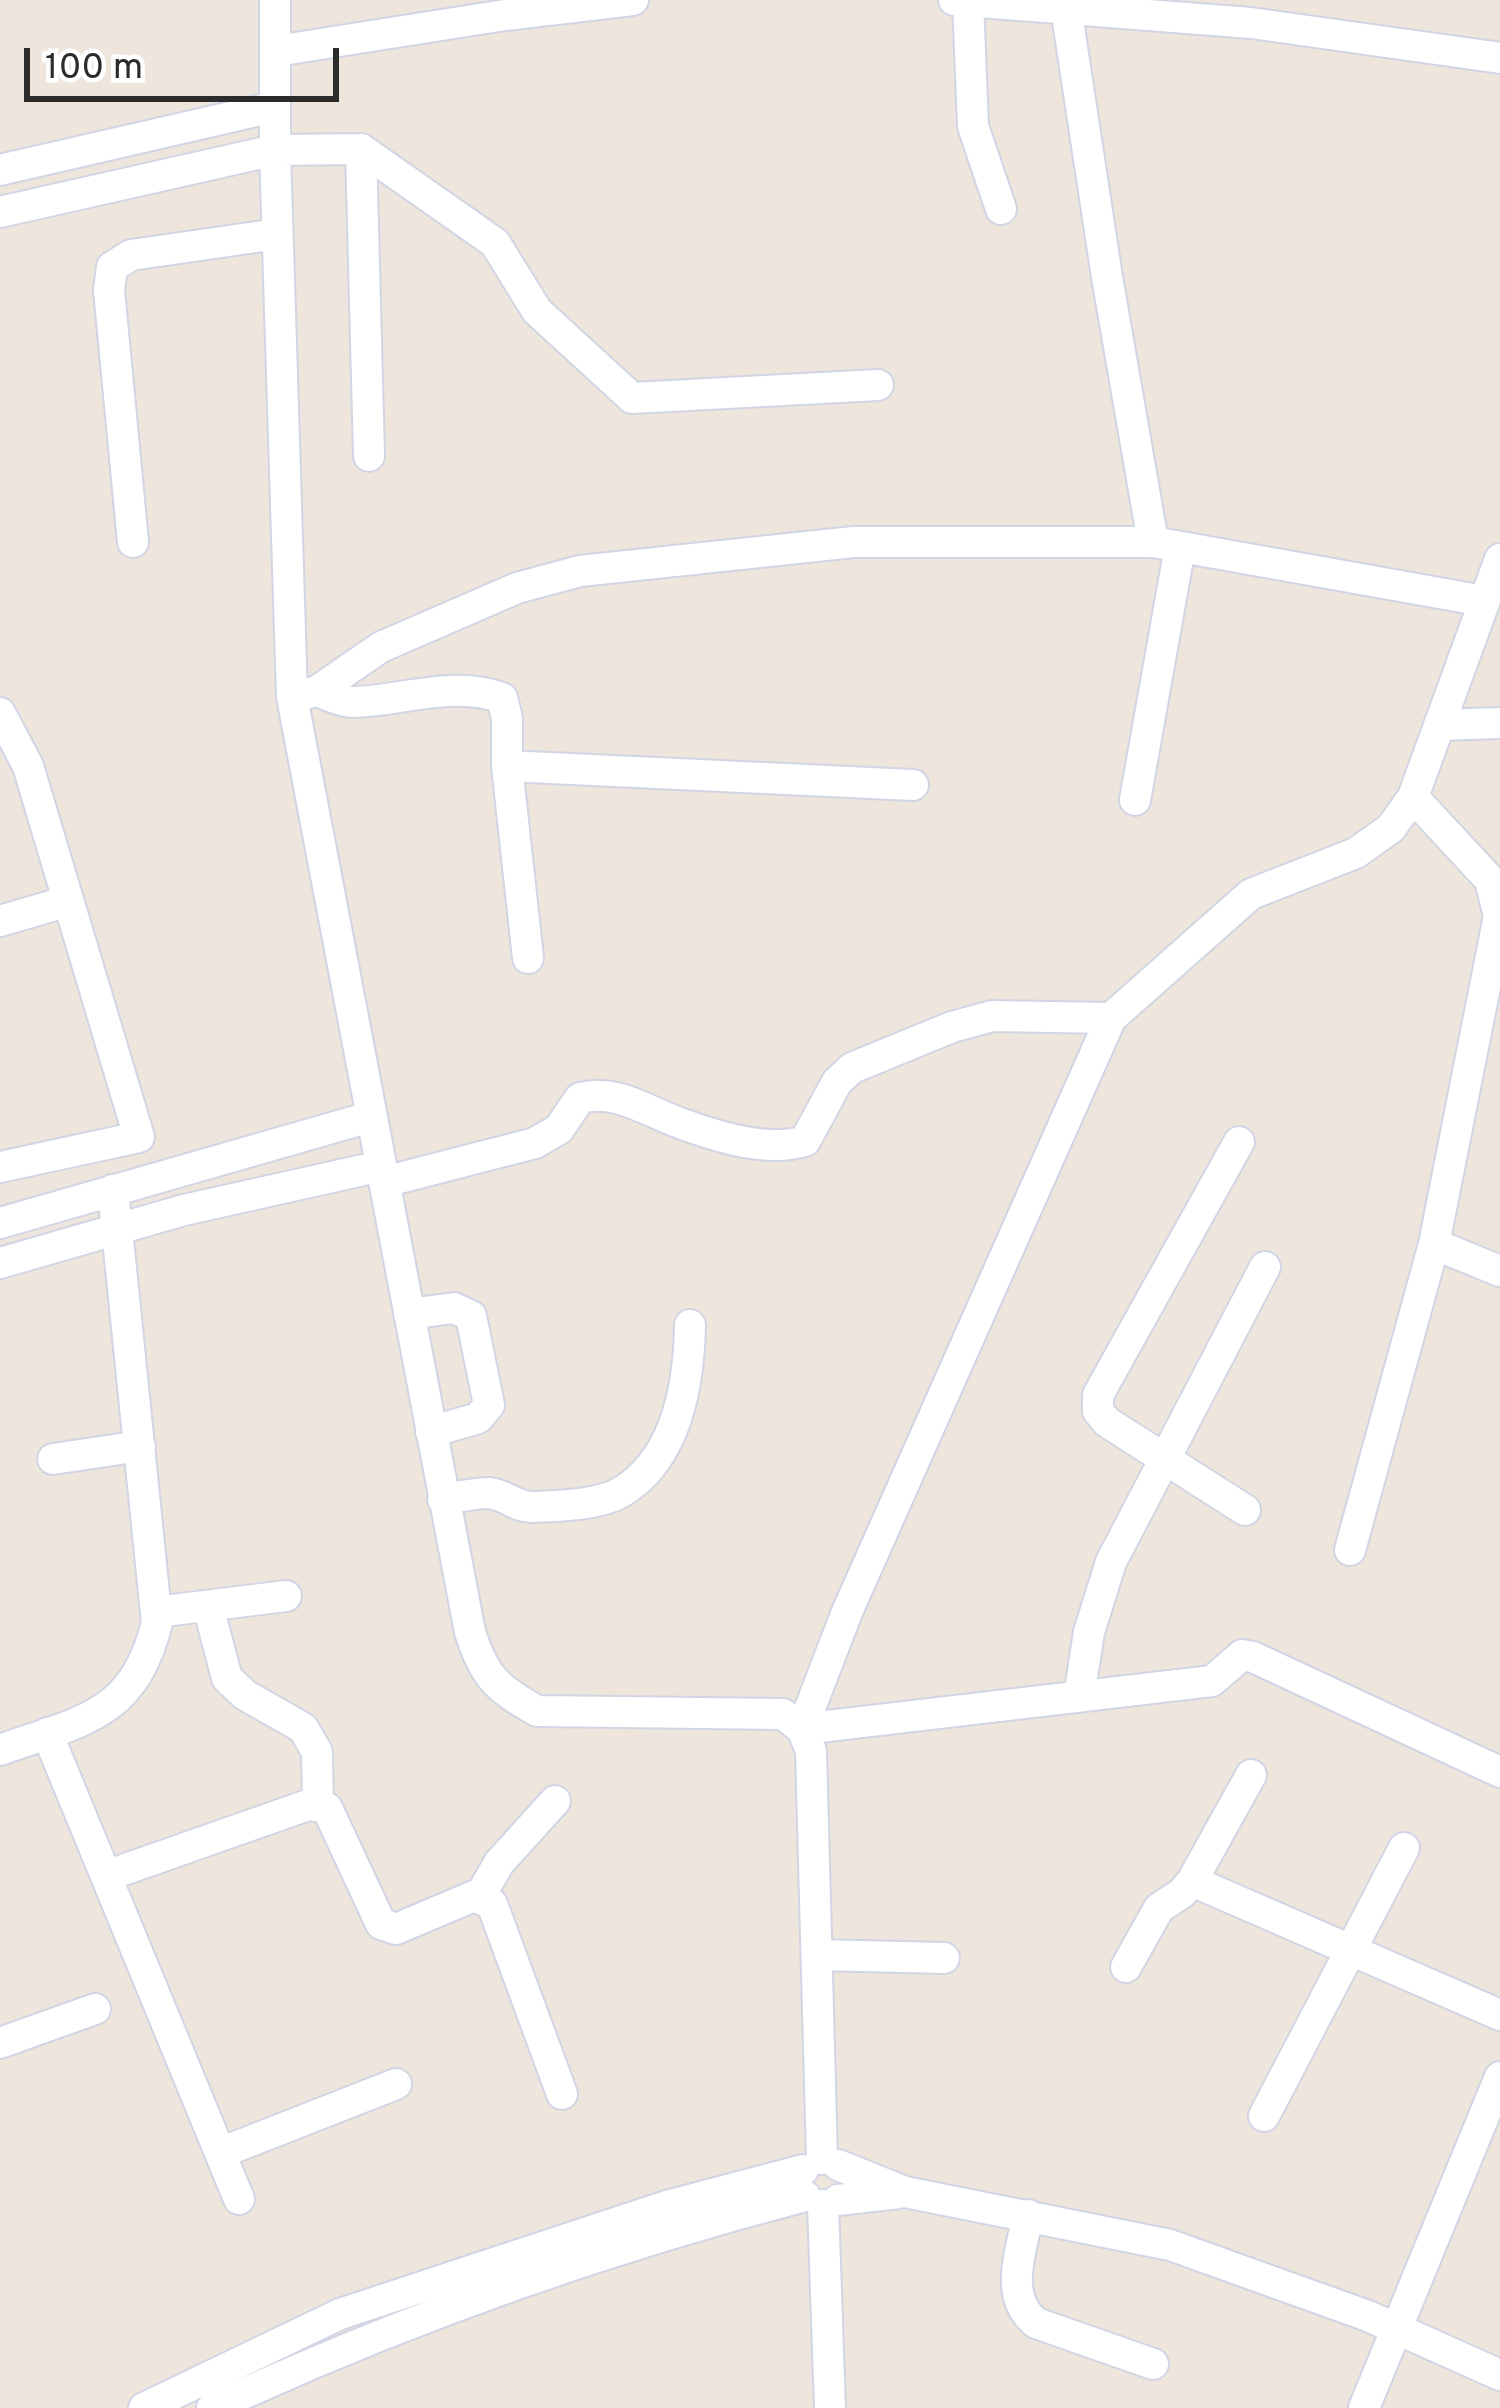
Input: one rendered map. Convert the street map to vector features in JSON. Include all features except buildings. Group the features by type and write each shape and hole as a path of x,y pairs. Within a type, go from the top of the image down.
{"street":[{"path":"275,0 277,234 304,694 370,1118 478,1657 487,1676 536,1711 783,1714 802,1729 811,1751 830,2408"},
{"path":"276,51 633,0"},
{"path":"954,0 1253,12 1500,58"},
{"path":"968,1 973,126 1001,209"},
{"path":"1066,8 1167,544 1135,800"},
{"path":"0,170 274,107"},
{"path":"361,149 370,456"},
{"path":"0,212 274,150 361,149 495,243 537,310 632,398 878,385"},
{"path":"133,542 109,290 112,267 131,255 277,234"},
{"path":"304,694 400,638 517,588 580,571 854,542 1167,544 1484,601"},
{"path":"802,1729 847,1612 1111,1018 1252,895 1356,853 1391,828 1413,796 1500,559"},
{"path":"304,694 348,703 392,695 482,690 502,698 528,958"},
{"path":"0,713 28,766 139,1137 0,1167"},
{"path":"1439,725 1500,723"},
{"path":"507,766 913,784"},
{"path":"1350,1550 1434,1244 1499,916 1490,880 1413,796"},
{"path":"0,921 65,902"},
{"path":"0,1263 184,1210 535,1143 559,1129 580,1098 592,1095 622,1098 679,1123 741,1140 794,1144 805,1141 837,1082 853,1068 952,1028 992,1016 1111,1018"},
{"path":"0,1223 370,1118"},
{"path":"1239,1142 1098,1395 1098,1411 1106,1422 1245,1510"},
{"path":"0,1750 83,1720 125,1694 147,1664 158,1623 113,1190"},
{"path":"1434,1244 1500,1271"},
{"path":"1079,1697 1098,1596 1264,1267"},
{"path":"409,1314 454,1308 471,1316 489,1405 478,1418 431,1432"},
{"path":"443,1498 491,1493 528,1508 604,1499 624,1491 662,1447 678,1414 689,1370 690,1325"},
{"path":"53,1459 140,1446"},
{"path":"156,1612 286,1596"},
{"path":"208,1606 227,1678 245,1695 303,1729 317,1752 318,1804"},
{"path":"802,1729 1212,1681 1242,1655 1500,1772"},
{"path":"47,1733 239,2198"},
{"path":"1126,1967 1159,1908 1192,1882 1251,1774"},
{"path":"106,1876 318,1804 327,1808 381,1924 396,1929 480,1896 499,1862 555,1801"},
{"path":"1264,2116 1404,1848"},
{"path":"1192,1882 1500,2015"},
{"path":"480,1896 492,1904 562,2094"},
{"path":"817,1954 944,1958"},
{"path":"0,2043 95,2009"},
{"path":"1364,2408 1500,2077"},
{"path":"220,2153 396,2084"},
{"path":"212,2408 343,2347 822,2183"},
{"path":"144,2408 340,2314 667,2206 822,2183 905,2192 1170,2246 1398,2330 1500,2375"},
{"path":"1028,2215 1015,2287 1021,2311 1036,2323 1153,2365"}]}
